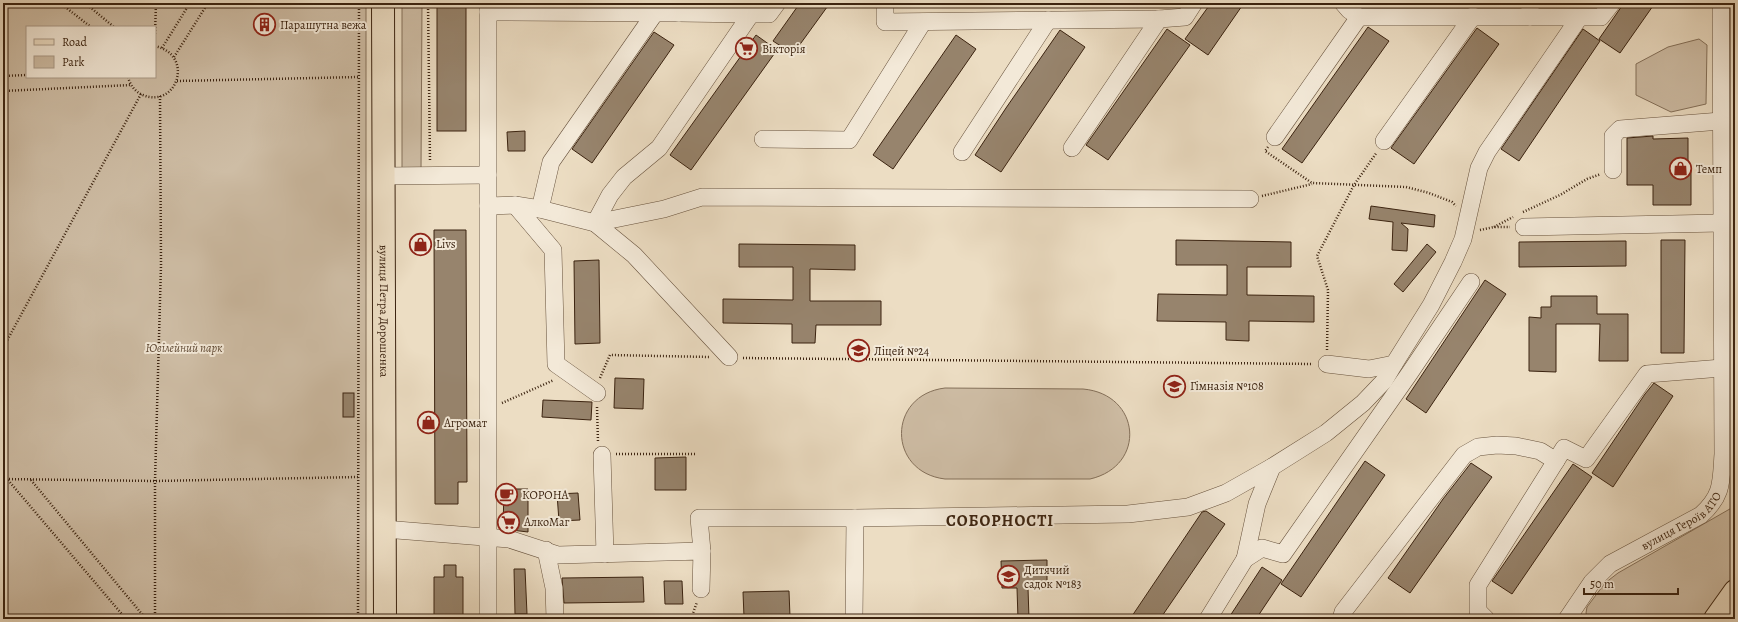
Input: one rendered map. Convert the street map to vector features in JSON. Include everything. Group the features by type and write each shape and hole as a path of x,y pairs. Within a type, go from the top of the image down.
{"main road":[{"name":"вулиця Петра Дорошенка","path":"383,3 385,619"},
{"path":"1715,619 1735,591"}],"street":[{"path":"488,619 488,8 655,13 679,8 769,14 777,3"},
{"path":"885,3 886,22 1160,19 1185,17 1194,3"},
{"path":"1343,3 1349,10 1359,17 1474,16 1530,10 1579,18 1601,17 1612,3"},
{"name":"вулиця Героїв АТО","path":"1567,619 1592,582 1610,564 1701,515 1712,505 1718,496 1721,481 1723,454 1721,3"},
{"path":"540,209 551,162 655,13"},
{"path":"595,223 610,195 624,177 659,148 751,14"},
{"path":"1384,141 1474,16"},
{"path":"1275,137 1359,17"},
{"path":"701,589 702,551 699,518 855,518 1128,514 1188,507 1226,493 1272,467 1326,433 1363,403 1384,381 1431,306 1463,238 1479,168 1487,152 1579,18"},
{"path":"1072,148 1160,19"},
{"path":"962,152 1048,20"},
{"path":"763,139 849,140 923,22"},
{"path":"1612,170 1614,136 1620,129 1721,121"},
{"path":"384,176 488,175"},
{"path":"595,223 664,209 702,197 1250,199"},
{"path":"488,206 515,205 540,209 595,223 634,255 729,358"},
{"path":"515,205 553,250 556,364 570,374 597,389"},
{"path":"1521,218 1721,223"},
{"path":"1245,558 1262,548 1283,554 1472,282"},
{"path":"1327,364 1369,369 1394,364"},
{"path":"1486,619 1478,611 1478,585 1564,448 1586,459 1647,374 1722,368"},
{"path":"1341,619 1343,612 1464,454 1478,447 1497,445 1516,446 1540,451 1556,461"},
{"path":"1723,454 1735,482"},
{"path":"602,455 605,554"},
{"path":"1208,619 1245,558 1257,504 1272,467"},
{"path":"854,619 855,518"},
{"path":"384,529 509,539 558,555 702,551"},
{"path":"546,550 554,588 555,619"}],"path":[{"path":"60,3 90,26"},
{"path":"85,3 113,26"},
{"path":"155,26 156,3"},
{"path":"162,48 190,3"},
{"path":"174,57 208,3"},
{"path":"358,619 359,3"},
{"path":"428,3 430,176"},
{"path":"128,78 131,85 141,94 153,97 160,96 170,91 177,81 178,64 174,57 162,48 156,46"},
{"path":"3,76 26,75"},
{"path":"177,81 359,77"},
{"path":"3,91 131,85"},
{"path":"3,348 141,94"},
{"path":"155,619 155,481 161,265 160,96"},
{"path":"1275,137 1265,151 1312,183"},
{"path":"697,454 602,455 598,443 597,389 610,355 729,358 1327,364 1328,290 1317,256 1354,185 1384,141"},
{"path":"1463,238 1479,230 1494,227 1521,218 1587,179 1612,170"},
{"path":"1250,199 1312,183 1406,187 1429,193 1452,202 1468,216"},
{"path":"1494,227 1521,218"},
{"path":"488,411 518,395 570,374"},
{"path":"3,479 155,481 358,477"},
{"path":"7,479 126,619"},
{"path":"31,480 146,619"},
{"path":"684,619 692,616 701,589"}],"green space":[{"name":"Ювілейний парк","path":"3,3 366,3 366,619 3,619"},
{"path":"402,3 422,3 421,171 402,171"},
{"path":"1699,39 1707,45 1706,104 1671,112 1636,95 1636,64 1668,47"},
{"path":"945,388 1083,389 1102,394 1117,403 1126,416 1130,431 1128,446 1121,460 1108,472 1090,479 945,479 926,473 912,463 904,449 902,434 904,418 912,404 926,394"},
{"path":"1735,506 1735,580 1706,619 1639,619 1618,615 1591,619 1587,616 1587,607 1605,583 1618,573"}],"building":[{"path":"437,3 466,3 466,131 437,131"},
{"path":"800,3 830,3 793,54 773,41"},
{"path":"1211,3 1244,3 1208,55 1185,39"},
{"path":"1624,3 1655,3 1620,53 1599,39"},
{"name":"Парашутна вежа","path":"262,19 266,19 270,25 266,31 262,31 258,27 258,23"},
{"path":"1368,27 1389,41 1302,163 1282,149"},
{"path":"1477,28 1499,44 1414,164 1391,148"},
{"path":"1167,29 1190,45 1108,160 1086,145"},
{"path":"1583,29 1600,41 1519,161 1501,149"},
{"path":"1060,30 1085,47 1001,172 975,155"},
{"path":"654,32 674,45 592,163 572,149"},
{"path":"756,35 777,50 691,170 670,155"},
{"path":"956,35 976,49 893,169 873,155"},
{"path":"525,131 525,151 508,151 507,132"},
{"path":"1653,136 1653,139 1688,138 1688,169 1691,169 1691,205 1653,205 1653,185 1627,185 1627,138"},
{"path":"1371,206 1435,215 1434,227 1401,223 1408,229 1407,251 1392,250 1393,222 1369,219"},
{"path":"434,230 466,230 467,482 458,482 458,504 435,504"},
{"path":"1176,240 1291,242 1291,267 1247,267 1247,295 1314,296 1314,322 1249,321 1249,341 1226,340 1226,322 1157,321 1158,294 1227,295 1227,265 1176,265"},
{"path":"1661,240 1685,240 1684,353 1661,353"},
{"path":"1626,241 1626,266 1519,267 1519,242"},
{"path":"739,244 855,245 855,270 810,269 810,301 881,301 881,325 816,325 815,343 792,343 792,324 723,323 723,299 793,300 793,267 739,267"},
{"path":"1427,244 1436,252 1403,292 1394,284"},
{"path":"599,260 600,343 575,344 574,261"},
{"path":"1485,280 1506,294 1426,413 1406,399"},
{"path":"1551,296 1597,296 1597,314 1628,314 1628,361 1599,361 1600,324 1556,324 1556,372 1529,371 1529,317 1541,318 1541,307 1551,307"},
{"path":"615,378 644,379 643,409 614,408"},
{"path":"1654,383 1673,396 1613,487 1592,473"},
{"path":"343,393 354,393 354,417 343,417"},
{"path":"543,400 592,402 591,420 542,417"},
{"path":"686,457 686,490 655,490 655,458"},
{"path":"1365,461 1385,475 1301,597 1281,584"},
{"path":"1471,463 1492,477 1410,593 1388,578 1443,499"},
{"path":"1573,464 1592,477 1512,594 1492,581"},
{"path":"504,489 528,489 528,532 503,529"},
{"path":"578,493 580,520 559,521 557,494"},
{"path":"1206,511 1225,524 1160,619 1130,619 1202,512"},
{"path":"1047,560 1047,587 1028,588 1029,619 1018,619 1017,588 1002,588 1001,561"},
{"path":"444,565 456,565 456,577 463,577 463,619 434,619 434,577 444,577"},
{"path":"1262,567 1282,580 1256,619 1228,619"},
{"path":"514,569 525,569 527,614 515,614"},
{"path":"643,577 644,602 564,603 562,578"},
{"path":"664,581 682,581 683,604 665,604"},
{"path":"789,591 790,617 773,617 773,619 744,617 743,592"}],"tram line":[{"path":"1731,619 1735,614"}],"place":[{"name":"Парашутна вежа","path":"264,25"},
{"name":"Вікторія","path":"746,49"},
{"name":"Темп","path":"1680,169"},
{"name":"Livs","path":"421,244"},
{"name":"Ліцей №24","path":"858,351"},
{"name":"Гімназія №108","path":"1174,386"},
{"name":"Агромат","path":"428,423"},
{"name":"КОРОНА","path":"507,495"},
{"name":"АлкоМаг","path":"508,522"},
{"name":"Дитячий садок №183","path":"1008,577"}],"district":[{"name":"СОБОРНОСТІ","path":"1000,520"}]}
